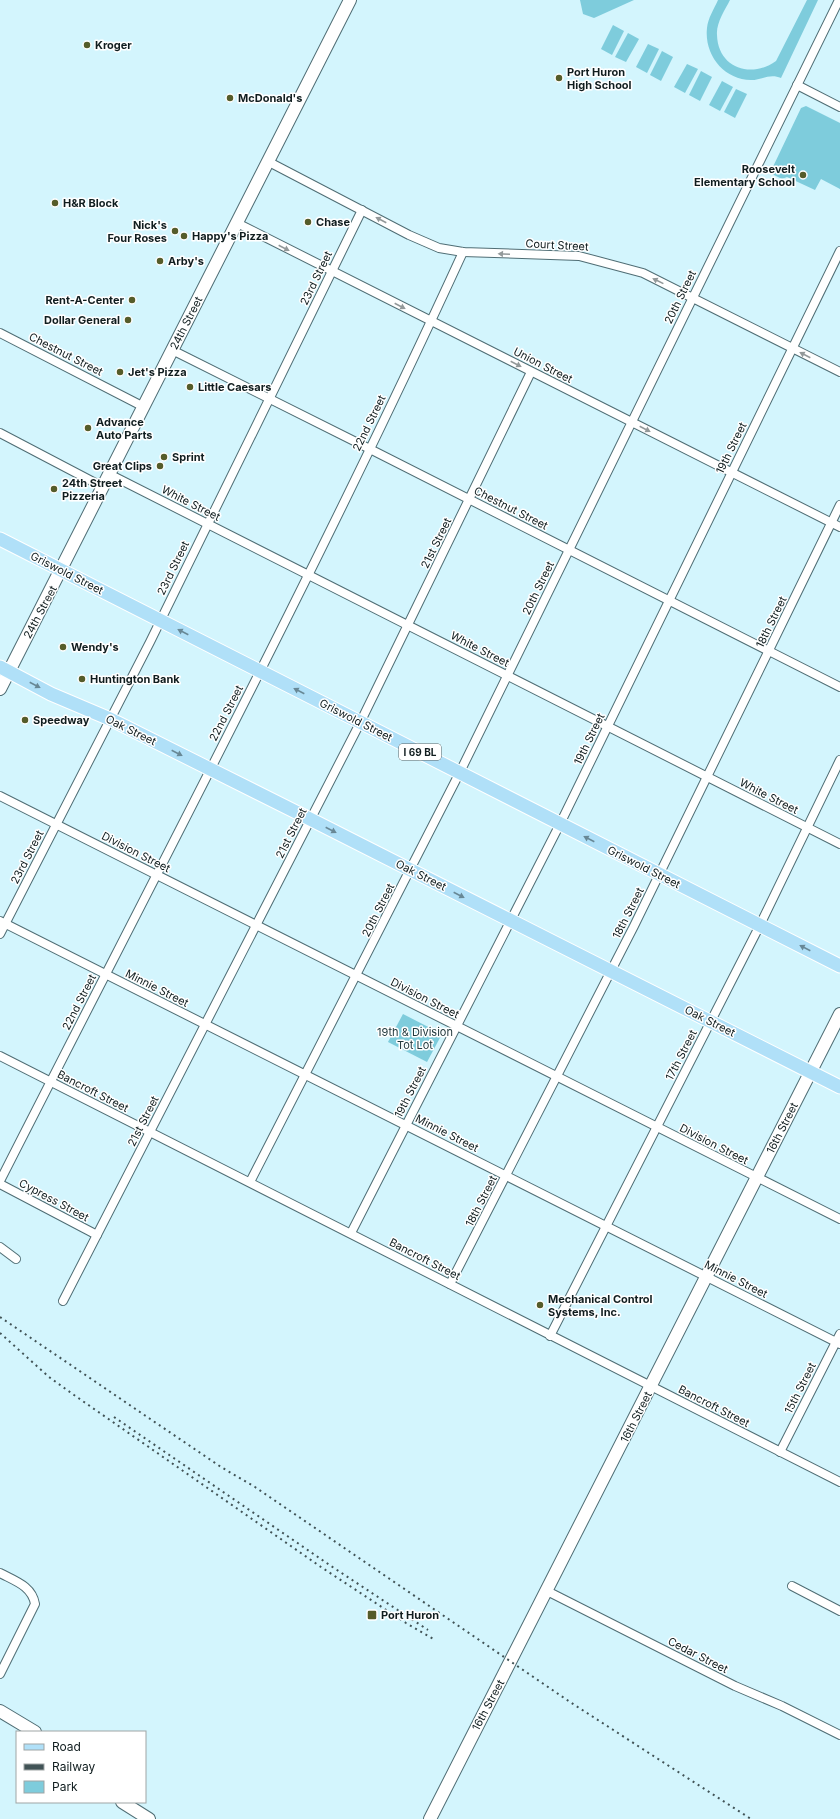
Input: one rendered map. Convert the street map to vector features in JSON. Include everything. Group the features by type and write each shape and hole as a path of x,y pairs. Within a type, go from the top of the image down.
{"main road":[{"name":"Griswold Street","path":"0,539 840,966"},
{"name":"Oak Street","path":"4,669 51,694 110,719 311,819 840,1087"}],"street":[{"name":"24th Street","path":"0,689 4,669 61,571 350,0"},
{"name":"20th Street","path":"250,1182 460,772 839,0"},
{"path":"797,85 840,107"},
{"name":"Court Street","path":"268,162 424,242 440,248 463,252 568,255 596,259 643,274 840,372"},
{"name":"23rd Street","path":"0,934 3,922 56,824 208,524 362,210"},
{"name":"Union Street","path":"237,223 840,527"},
{"name":"22nd Street","path":"0,1181 260,671 431,322 463,252"},
{"name":"19th Street","path":"351,1233 560,824 731,472 839,256"},
{"name":"Chestnut Street","path":"0,333 144,406"},
{"name":"Chestnut Street","path":"172,350 369,448 840,687"},
{"name":"21st Street","path":"63,1300 206,1025 360,723 531,372"},
{"path":"0,434 103,487"},
{"name":"White Street","path":"109,474 840,844"},
{"name":"18th Street","path":"450,1284 611,971 840,505"},
{"name":"17th Street","path":"550,1336 760,925 840,760"},
{"name":"Division Street","path":"0,796 357,975 456,1027 840,1219"},
{"name":"Minnie Street","path":"3,922 838,1343"},
{"name":"16th Street","path":"430,1819 840,1014"},
{"name":"Bancroft Street","path":"0,1056 840,1482"},
{"name":"Cypress Street","path":"0,1184 97,1235"},
{"path":"0,1247 16,1259"},
{"name":"15th Street","path":"780,1452 838,1343 840,1334"},
{"path":"0,1573 26,1586 32,1594 35,1604 0,1674"},
{"path":"792,1586 840,1611"},
{"name":"Cedar Street","path":"547,1591 735,1686 782,1706 840,1735"},
{"path":"0,1711 33,1731"},
{"path":"124,1803 149,1819"}],"green space":[{"path":"580,0 634,0 594,18 583,14"},
{"path":"718,0 730,0 721,17 717,30 719,46 723,56 738,67 756,69 776,61 807,0 818,0 781,78 770,76 755,80 741,79 724,71 718,64 712,56 709,48 707,28 711,14"},
{"path":"613,25 624,31 612,55 601,49"},
{"path":"628,33 639,39 626,62 615,57"},
{"path":"648,44 659,49 647,73 636,67"},
{"path":"662,51 673,57 661,81 650,75"},
{"path":"687,64 698,69 685,93 674,87"},
{"path":"701,71 712,77 700,101 689,95"},
{"path":"722,81 733,87 720,111 709,105"},
{"path":"736,89 747,94 735,118 724,112"},
{"path":"806,106 840,123 840,189 821,179 815,190 787,177 782,179 770,173 801,108"},
{"name":"19th & Division Tot Lot","path":"403,1014 442,1034 427,1062 388,1042"}],"railway":[{"path":"0,1317 221,1467 255,1487 570,1702 751,1819"},
{"path":"0,1333 49,1377 74,1395 321,1567 406,1623 435,1640"},
{"path":"114,1417 331,1566 428,1630"}],"place":[{"name":"Kroger","path":"87,45"},
{"name":"Port Huron High School","path":"559,78"},
{"name":"McDonald's","path":"230,98"},
{"name":"Roosevelt Elementary School","path":"803,175"},
{"name":"H&R Block","path":"55,203"},
{"name":"Chase","path":"308,222"},
{"name":"Nick's Four Roses","path":"175,231"},
{"name":"Happy's Pizza","path":"184,236"},
{"name":"Arby's","path":"160,261"},
{"name":"Rent-A-Center","path":"132,300"},
{"name":"Dollar General","path":"128,320"},
{"name":"Jet's Pizza","path":"120,372"},
{"name":"Little Caesars","path":"190,387"},
{"name":"Advance Auto Parts","path":"88,428"},
{"name":"Sprint","path":"164,457"},
{"name":"Great Clips","path":"160,466"},
{"name":"24th Street Pizzeria","path":"54,489"},
{"name":"Wendy's","path":"63,647"},
{"name":"Huntington Bank","path":"82,679"},
{"name":"Speedway","path":"25,720"},
{"name":"Mechanical Control Systems, Inc.","path":"540,1305"},
{"name":"Port Huron","path":"372,1615"}]}
